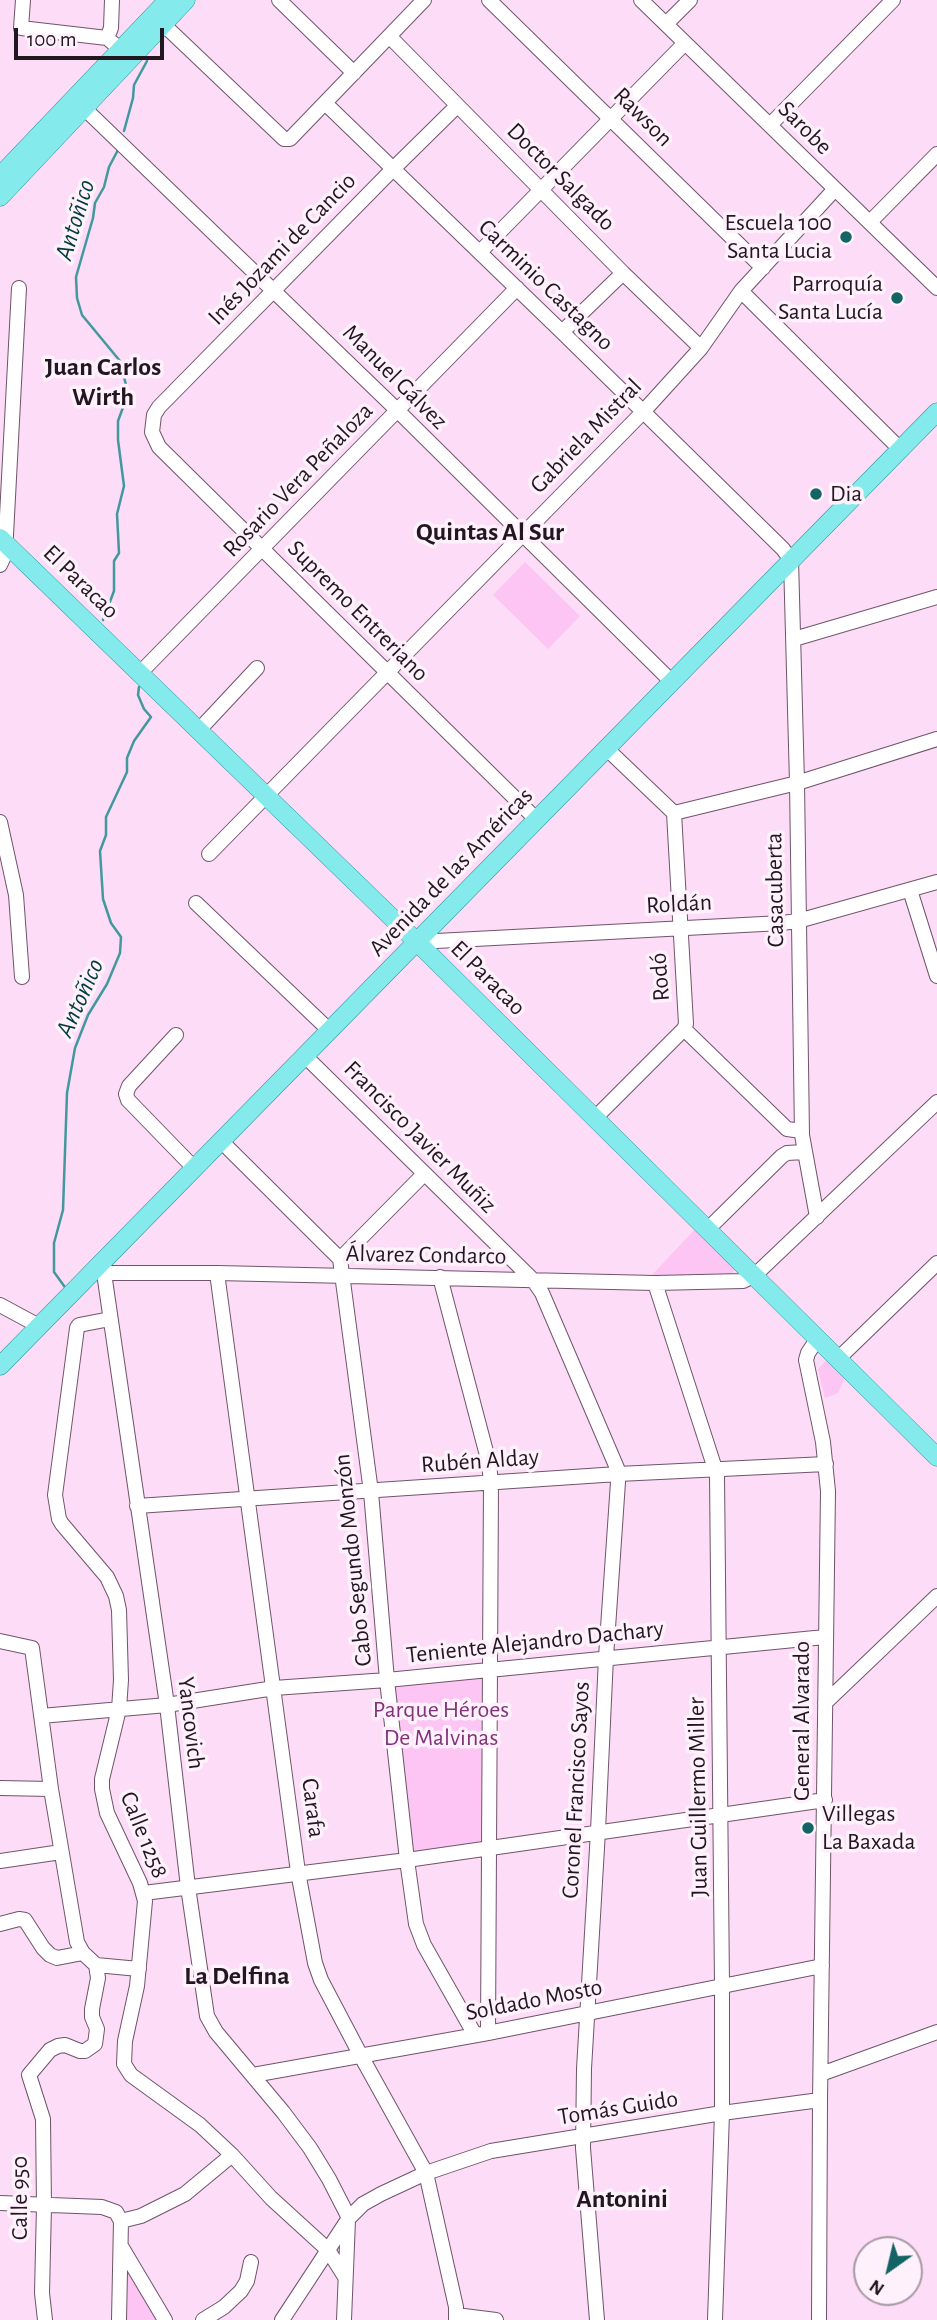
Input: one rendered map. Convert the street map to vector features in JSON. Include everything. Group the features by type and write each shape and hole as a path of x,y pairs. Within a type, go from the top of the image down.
{"main road":[{"path":"0,176 113,39 138,31 168,0"},
{"path":"0,197 186,0"},
{"name":"Avenida de las Américas","path":"0,1366 39,1326 100,1271 305,1056 937,412"},
{"name":"El Paracao","path":"3,540 418,942 937,1457"}],"street":[{"path":"23,0 21,28 113,39 112,0"},
{"path":"279,0 354,73"},
{"name":"Rawson","path":"489,0 763,268"},
{"name":"Sarobe","path":"641,0 937,288"},
{"path":"666,24 690,0"},
{"path":"770,125 893,0"},
{"path":"163,24 284,139 290,139 390,37 421,1"},
{"name":"Doctor Salgado","path":"390,37 623,273 701,348"},
{"path":"480,252 685,43"},
{"name":"Carminio Castagno","path":"326,104 562,332 791,560"},
{"name":"Inés Jozami de Cancio","path":"152,432 154,415 159,407 457,106"},
{"name":"Manuel Gálvez","path":"84,108 397,410 672,682"},
{"path":"870,222 937,154"},
{"name":"Gabriela Mistral","path":"209,854 642,413 701,348 741,291 835,189"},
{"path":"562,332 623,273"},
{"path":"0,565 5,554 3,540 19,288"},
{"name":"Rosario Vera Peñaloza","path":"140,673 517,288"},
{"path":"741,291 900,449"},
{"name":"Supremo Entreriano","path":"152,432 159,447 537,820"},
{"name":"Casacuberta","path":"791,560 802,1131 817,1217"},
{"path":"794,639 937,597"},
{"path":"199,730 257,668"},
{"path":"607,749 674,813 797,783 937,739"},
{"name":"Rodó","path":"674,813 686,1024 684,1029 786,1129 802,1131"},
{"path":"0,822 16,895 22,977"},
{"name":"Roldán","path":"418,942 798,920 937,882"},
{"path":"910,890 937,976"},
{"path":"0,896 16,895"},
{"path":"196,903 330,1031"},
{"path":"595,1118 684,1029"},
{"path":"176,1035 129,1086 126,1094 128,1100 195,1169"},
{"name":"Francisco Javier Muñiz","path":"305,1056 533,1280"},
{"path":"755,1275 936,1105"},
{"path":"222,1142 340,1259 425,1174"},
{"path":"708,1229 782,1156 804,1152"},
{"name":"Cabo Segundo Monzón","path":"340,1259 370,1492 407,1860 419,1935 482,2034"},
{"path":"839,1358 937,1263"},
{"name":"Álvarez Condarco","path":"100,1271 655,1283 732,1282 743,1281 755,1275"},
{"name":"Yancovich","path":"100,1271 110,1319 167,1705 188,1887 207,2016 216,2032 310,2148 349,2218"},
{"name":"Carafa","path":"217,1273 298,1872 317,1973 426,2173 456,2318"},
{"path":"925,1274 937,1285"},
{"path":"440,1277 489,1463 491,1483 482,2034"},
{"name":"Coronel Francisco Sayos","path":"533,1280 542,1293 618,1475 587,2014 583,2137 597,2320"},
{"name":"Juan Guillermo Miller","path":"655,1283 716,1469 722,2113 715,2320"},
{"path":"0,1305 39,1326"},
{"name":"Calle 1258","path":"110,1319 79,1325 76,1328 55,1495 62,1524 107,1577 116,1596 121,1631 119,1709 102,1788 107,1813 144,1893 139,1969 123,2057 127,2070 200,2125 271,2198 328,2250 345,2277"},
{"name":"General Alvarado","path":"818,1338 806,1360 826,1464 828,1491 819,2320"},
{"name":"Rubén Alday","path":"137,1506 826,1464"},
{"path":"825,1703 937,1596"},
{"name":"Teniente Alejandro Dachary","path":"41,1716 167,1705 274,1688 387,1680 825,1637"},
{"path":"0,1641 32,1648 51,1789 77,1942 83,1953 96,1965 139,1969"},
{"path":"0,1788 51,1789"},
{"path":"144,1893 407,1860 824,1800"},
{"path":"0,1861 61,1852"},
{"path":"0,1924 25,1920 43,1948 57,1958 83,1953"},
{"name":"Calle 950","path":"45,2320 42,2293 43,2119 29,2075 50,2050 58,2046 65,2045 85,2051 95,2044 97,2029 92,2009 98,1978 96,1965"},
{"name":"Soldado Mosto","path":"253,2076 587,2014 822,1966"},
{"path":"821,2074 937,2032"},
{"name":"Tomás Guido","path":"282,2320 349,2218 363,2204 426,2173 491,2151 722,2113 820,2100"},
{"path":"0,2203 102,2207 118,2217 141,2216 185,2194 232,2155"},
{"path":"118,2217 121,2245 119,2320"},
{"path":"344,2320 349,2218"},
{"path":"121,2245 165,2320"},
{"path":"203,2320 241,2291 247,2281 251,2262"},
{"path":"456,2318 496,2320"}],"green space":[{"path":"525,562 580,616 548,649 493,595"},
{"path":"696,1228 736,1269 728,1277 652,1275"},
{"path":"826,1360 832,1361 845,1377 838,1393 825,1398 818,1369"},
{"name":"Parque Héroes De Malvinas","path":"489,1670 487,1848 407,1860 387,1680"},
{"path":"124,2262 157,2320 125,2320"}],"waterway":[{"name":"Antoñico","path":"124,131 134,85 147,61"},
{"name":"Antoñico","path":"103,620 114,591 114,561 119,553 117,514 124,486 118,421 125,402 126,385 120,361 82,315 77,298 76,277 95,203 119,148"},
{"name":"Antoñico","path":"67,1290 54,1272 54,1243 63,1210 67,1093 75,1048 88,1015 107,984 120,953 121,937 111,923 103,899 100,851 106,835 106,817 127,772 127,758 134,741 151,717 138,695 139,687"}],"place":[{"name":"Escuela 100 Santa Lucia","path":"846,237"},
{"name":"Parroquía Santa Lucía","path":"897,298"},
{"name":"Dia","path":"816,494"},
{"name":"Villegas La Baxada","path":"808,1828"}],"district":[{"name":"Juan Carlos Wirth","path":"103,382"},
{"name":"Quintas Al Sur","path":"490,532"},
{"name":"La Delfina","path":"237,1976"},
{"name":"Antonini","path":"622,2199"}]}
